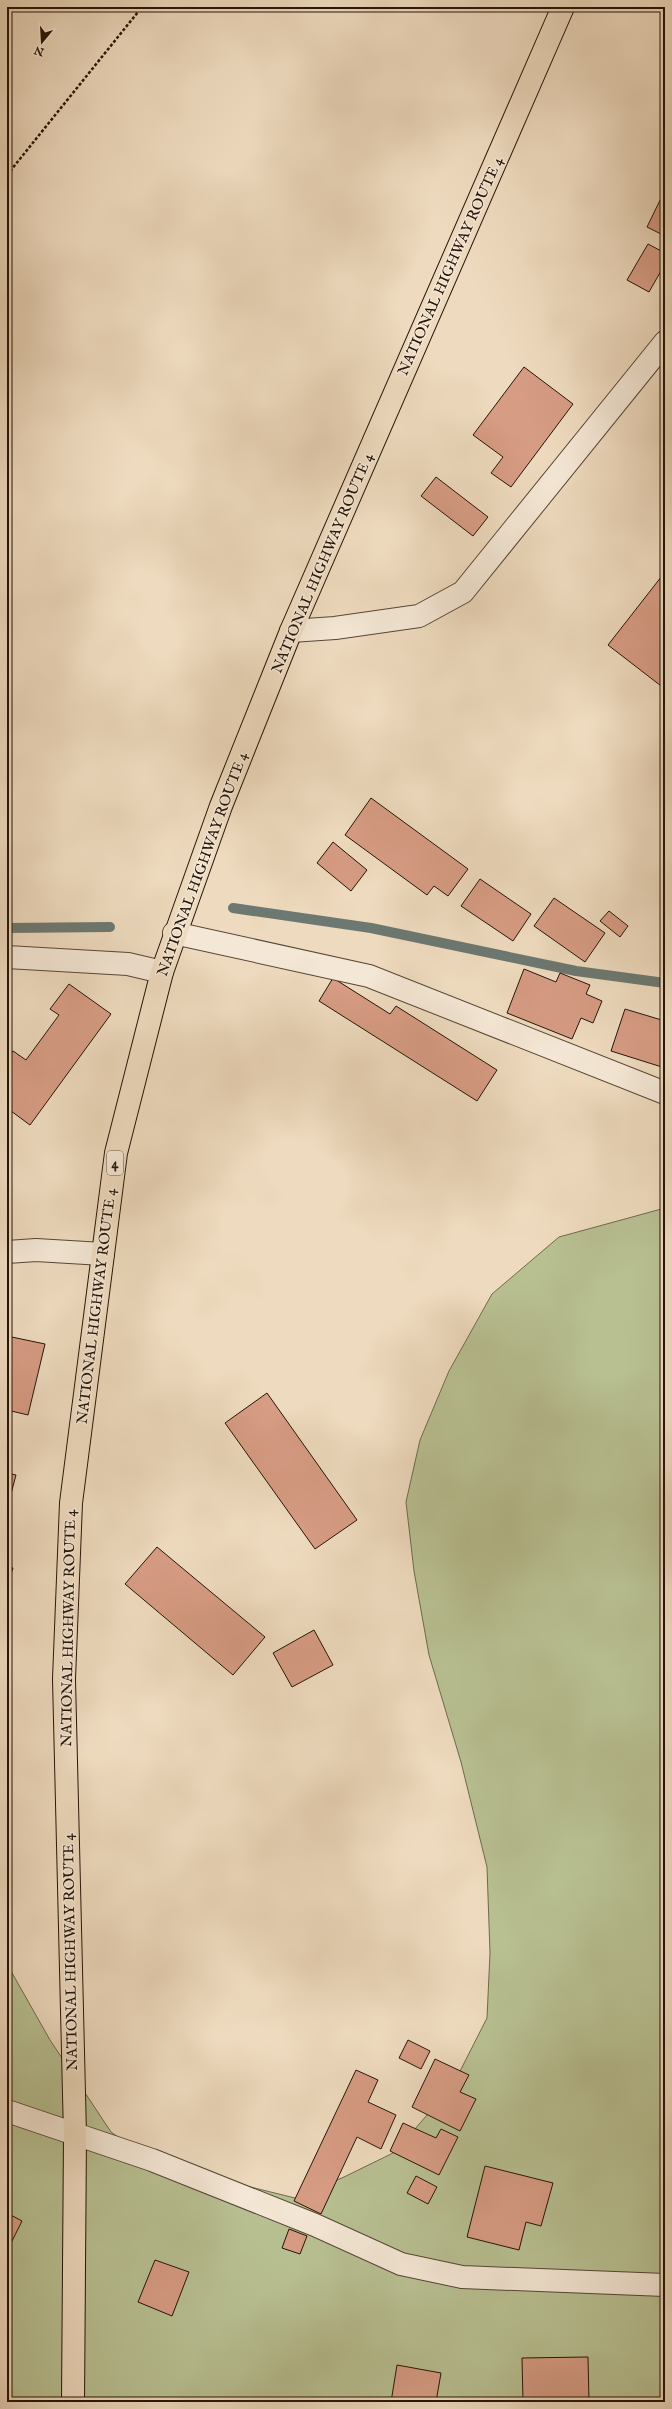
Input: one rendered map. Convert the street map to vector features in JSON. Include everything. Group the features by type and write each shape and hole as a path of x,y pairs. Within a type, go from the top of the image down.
{"highway":[{"name":"NATIONAL HIGHWAY ROUTE 4","path":"73,2402 75,2135 64,1671 71,1503 116,1153 162,972 174,933 221,806 291,631 563,7"}],"street":[{"path":"291,631 335,628 419,616 463,592 665,342"},
{"path":"174,933 369,976 665,1093"},
{"path":"7,957 128,964 162,972"},
{"path":"7,1252 36,1250 103,1254"},
{"path":"7,2111 152,2160 315,2225 401,2264 462,2276 665,2285"}],"path":[{"path":"7,175 142,7"}],"green space":[{"path":"665,1208 665,2402 7,2402 7,1964 50,2040 111,2132 140,2153 222,2180 295,2198 344,2177 395,2152 453,2085 487,2018 490,1953 487,1867 461,1762 429,1655 414,1571 406,1502 420,1440 449,1371 492,1294 559,1237"}],"building":[{"path":"665,190 665,236 647,227"},
{"path":"648,244 665,253 665,264 649,292 627,280"},
{"path":"524,367 573,404 511,487 491,473 503,457 473,435"},
{"path":"436,477 488,517 473,536 421,496"},
{"path":"665,572 665,689 608,645"},
{"path":"371,798 468,869 448,896 434,886 427,895 345,835"},
{"path":"333,842 367,870 351,891 317,863"},
{"path":"480,879 531,914 513,941 461,906"},
{"path":"554,898 605,933 585,962 534,926"},
{"path":"609,911 628,926 620,937 600,921"},
{"path":"524,969 556,982 560,973 590,985 586,994 602,1001 593,1023 581,1018 572,1039 507,1013"},
{"path":"333,978 390,1014 396,1006 497,1070 477,1101 319,1001"},
{"path":"69,984 111,1014 30,1125 7,1108 7,1059 13,1051 26,1060 59,1015 50,1009"},
{"path":"625,1009 665,1021 665,1068 611,1051"},
{"path":"7,1336 45,1344 28,1415 7,1410"},
{"path":"267,1393 357,1520 315,1549 225,1423"},
{"path":"7,1473 16,1475 7,1509"},
{"path":"157,1547 265,1637 233,1675 125,1584"},
{"path":"7,1566 13,1568 7,1586"},
{"path":"314,1630 333,1665 292,1687 273,1653"},
{"path":"408,2040 430,2051 421,2069 399,2058"},
{"path":"435,2059 469,2075 460,2092 476,2099 460,2131 412,2107"},
{"path":"356,2070 378,2080 368,2102 396,2115 381,2149 357,2137 321,2214 294,2201"},
{"path":"403,2123 436,2138 441,2129 458,2137 439,2175 390,2151"},
{"path":"485,2166 553,2183 541,2226 526,2222 519,2250 467,2237"},
{"path":"416,2176 437,2187 428,2204 407,2193"},
{"path":"7,2213 22,2221 11,2243 7,2241"},
{"path":"289,2229 307,2236 300,2254 282,2248"},
{"path":"155,2260 189,2272 172,2316 138,2302"},
{"path":"588,2357 589,2402 523,2402 522,2358"},
{"path":"397,2365 441,2373 436,2402 391,2402"}],"waterway":[{"path":"233,908 371,928 576,971 665,983"},
{"path":"7,928 110,927"}]}
